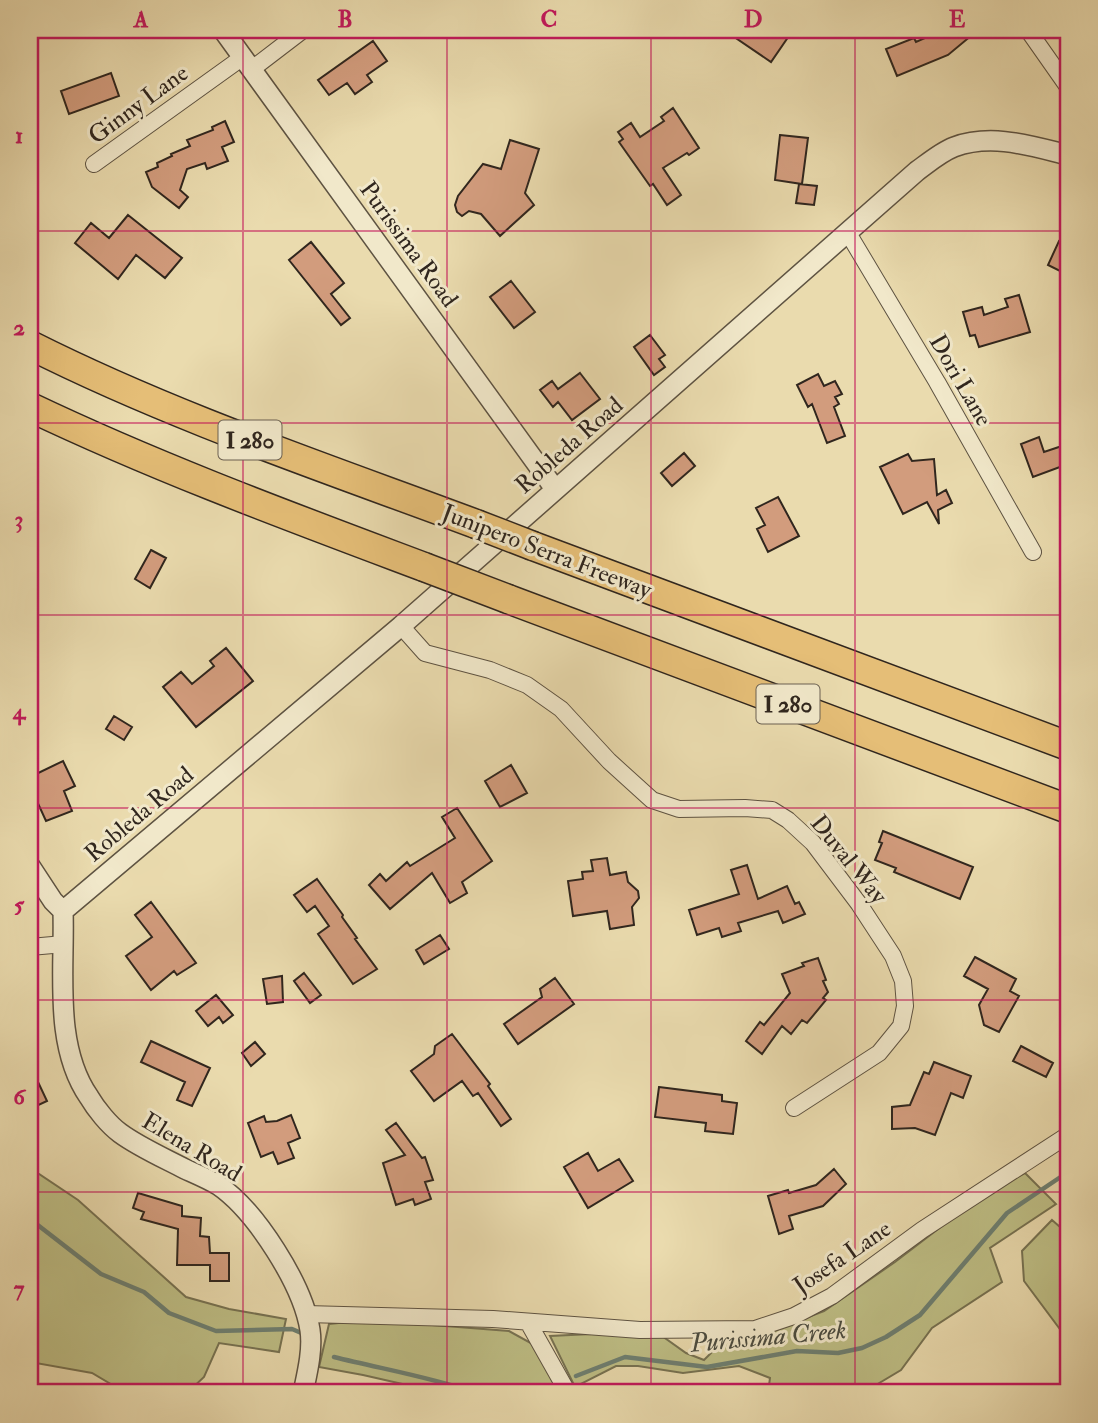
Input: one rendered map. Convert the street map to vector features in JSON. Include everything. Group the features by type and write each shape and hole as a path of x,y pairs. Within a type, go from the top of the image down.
{"highway":[{"name":"Junipero Serra Freeway","path":"30,345 148,400 238,436 1068,747"},
{"name":"I 280","path":"30,407 113,447 207,485 1068,809"}],"street":[{"name":"Purissima Road","path":"223,30 555,489"},
{"name":"Ginny Lane","path":"94,164 303,30"},
{"path":"1028,30 1068,87"},
{"name":"Robleda Road","path":"63,911 401,626 917,171 952,147 983,140 1004,141 1068,155"},
{"name":"Dori Lane","path":"848,233 937,382 1033,552"},
{"name":"Duval Way","path":"401,626 425,653 490,670 527,685 561,709 609,761 652,800 679,809 772,810 788,820 813,844 859,904 892,956 903,981 905,1006 901,1026 879,1053 794,1108"},
{"path":"30,866 53,901 63,911"},
{"name":"Elena Road","path":"63,911 67,1041 76,1072 88,1097 118,1132 218,1185 250,1214 302,1298 310,1331 303,1393"},
{"path":"30,947 64,944"},
{"name":"Josefa Lane","path":"306,1314 528,1322 640,1330 755,1329 794,1316 832,1296 922,1230 1068,1135"},
{"path":"528,1322 568,1393"}],"green space":[{"path":"30,1172 39,1174 78,1200 186,1297 229,1309 286,1319 279,1352 219,1343 204,1377 187,1393 126,1393 92,1373 30,1362"},
{"path":"1025,1173 1056,1204 990,1248 1002,1282 932,1328 901,1370 867,1393 768,1393 770,1378 739,1366 683,1373 638,1366 616,1366 575,1387 550,1336 655,1331 686,1353 704,1360 717,1347 739,1336 779,1328 824,1311 895,1262 980,1197"},
{"path":"1052,1220 1068,1234 1068,1340 1024,1281 1022,1251"},
{"path":"368,1320 509,1331 538,1347 558,1393 442,1393 319,1367 329,1324"}],"building":[{"path":"724,30 793,30 771,62"},
{"path":"943,30 978,30 948,55 897,76 886,49 914,38 916,42"},
{"path":"373,41 387,61 367,75 372,82 355,94 347,83 329,95 318,80"},
{"path":"111,73 119,96 69,114 61,91"},
{"path":"673,108 699,148 663,168 681,195 667,205 619,142 623,139 618,132 631,123 640,137 664,121 661,117"},
{"path":"225,121 234,142 222,147 228,161 207,169 205,163 187,169 180,190 188,197 179,208 152,187 146,172 158,167 157,163 172,156 171,154 190,146 187,140 213,130 212,127"},
{"path":"780,135 808,138 802,184 775,180"},
{"path":"510,140 539,149 525,193 534,205 500,236 481,214 469,211 462,216 455,205 458,196 483,164 501,169"},
{"path":"799,184 817,186 814,205 796,203"},
{"path":"128,215 182,258 165,278 136,255 118,279 75,243 91,223 109,238"},
{"path":"1059,241 1068,245 1068,275 1048,265"},
{"path":"311,242 344,283 331,294 350,318 341,325 289,260"},
{"path":"511,281 535,312 514,328 490,297"},
{"path":"1019,295 1030,332 979,347 975,335 970,336 963,312 982,307 984,315 1008,307 1005,299"},
{"path":"650,335 665,355 659,359 665,367 654,375 634,347"},
{"path":"580,373 600,399 572,420 558,402 553,407 540,390 552,381 558,389"},
{"path":"818,374 824,386 835,381 842,394 835,397 839,404 834,407 845,436 827,443 812,404 808,407 797,385"},
{"path":"1039,437 1044,452 1068,444 1068,464 1033,477 1021,444"},
{"path":"684,453 695,466 672,486 661,473"},
{"path":"908,454 912,461 934,459 937,495 946,490 952,503 938,510 939,524 927,502 903,514 880,467"},
{"path":"778,497 799,536 768,552 757,529 765,525 756,508"},
{"path":"151,550 166,558 150,588 135,579"},
{"path":"226,648 253,681 196,727 163,687 181,672 192,684 214,666 210,661"},
{"path":"114,716 132,727 124,740 106,729"},
{"path":"63,761 75,786 64,791 72,811 46,821 30,786 30,777"},
{"path":"511,765 527,793 500,807 485,781"},
{"path":"457,808 492,861 462,882 467,893 450,903 432,873 390,909 369,885 380,874 386,881 407,862 410,866 455,838 442,817"},
{"path":"883,831 973,867 960,899 894,872 896,868 875,860 882,843 879,842"},
{"path":"607,858 610,875 626,872 628,882 638,891 639,898 632,907 634,925 610,929 607,911 573,916 568,881 583,879 582,872 593,871 591,860"},
{"path":"747,865 758,899 787,886 795,904 799,902 805,914 783,923 778,911 738,923 741,931 722,937 719,928 697,935 689,910 739,894 731,870"},
{"path":"317,879 377,969 353,984 318,934 329,926 315,906 307,912 294,895"},
{"path":"151,902 196,963 177,975 174,971 151,990 126,956 152,937 135,915"},
{"path":"440,935 449,949 424,964 416,950"},
{"path":"975,957 1016,979 1010,991 1019,996 999,1032 984,1025 979,1005 988,989 964,976"},
{"path":"818,958 826,980 823,981 828,992 823,998 826,1000 807,1023 802,1020 791,1034 782,1026 762,1054 746,1041 760,1022 764,1025 790,993 782,974"},
{"path":"304,973 321,995 310,1003 294,981"},
{"path":"282,976 283,1002 267,1004 263,979"},
{"path":"555,978 574,1004 518,1044 504,1024 542,997 540,989"},
{"path":"216,995 233,1015 223,1023 219,1017 208,1026 196,1011"},
{"path":"452,1034 490,1084 488,1086 511,1119 501,1126 478,1093 473,1096 462,1081 434,1101 411,1071 434,1054 435,1046"},
{"path":"151,1041 210,1068 192,1106 177,1100 185,1082 141,1062"},
{"path":"255,1042 265,1054 251,1066 242,1053"},
{"path":"1021,1046 1053,1063 1046,1077 1013,1061"},
{"path":"934,1062 971,1076 963,1098 951,1093 935,1135 915,1128 892,1129 892,1107 910,1105 924,1072 929,1074"},
{"path":"30,1065 47,1101 30,1109"},
{"path":"659,1087 722,1095 722,1101 737,1103 733,1134 705,1131 706,1123 655,1117"},
{"path":"291,1115 300,1138 288,1143 294,1158 278,1164 273,1152 261,1157 248,1123 264,1116 266,1122"},
{"path":"396,1123 422,1158 425,1157 433,1180 425,1182 431,1199 415,1205 413,1199 396,1205 383,1163 405,1155 386,1130"},
{"path":"588,1153 598,1171 619,1159 633,1181 588,1208 564,1167"},
{"path":"834,1169 846,1184 823,1206 789,1216 793,1229 779,1234 768,1196 816,1185"},
{"path":"138,1193 182,1206 182,1216 201,1218 200,1236 209,1237 210,1253 229,1253 229,1281 210,1281 210,1265 177,1265 178,1229 141,1219 144,1212 133,1208"}],"waterway":[{"name":"Purissima Creek","path":"576,1376 625,1357 707,1367 797,1351 838,1353 862,1348 886,1337 920,1315 1007,1213 1068,1172"},
{"name":"Purissima Creek","path":"30,1219 101,1274 144,1292 169,1313 216,1331 292,1329 306,1335"},
{"name":"Purissima Creek","path":"334,1357 477,1393"},
{"name":"Purissima Creek","path":"537,1393 554,1387"}]}
